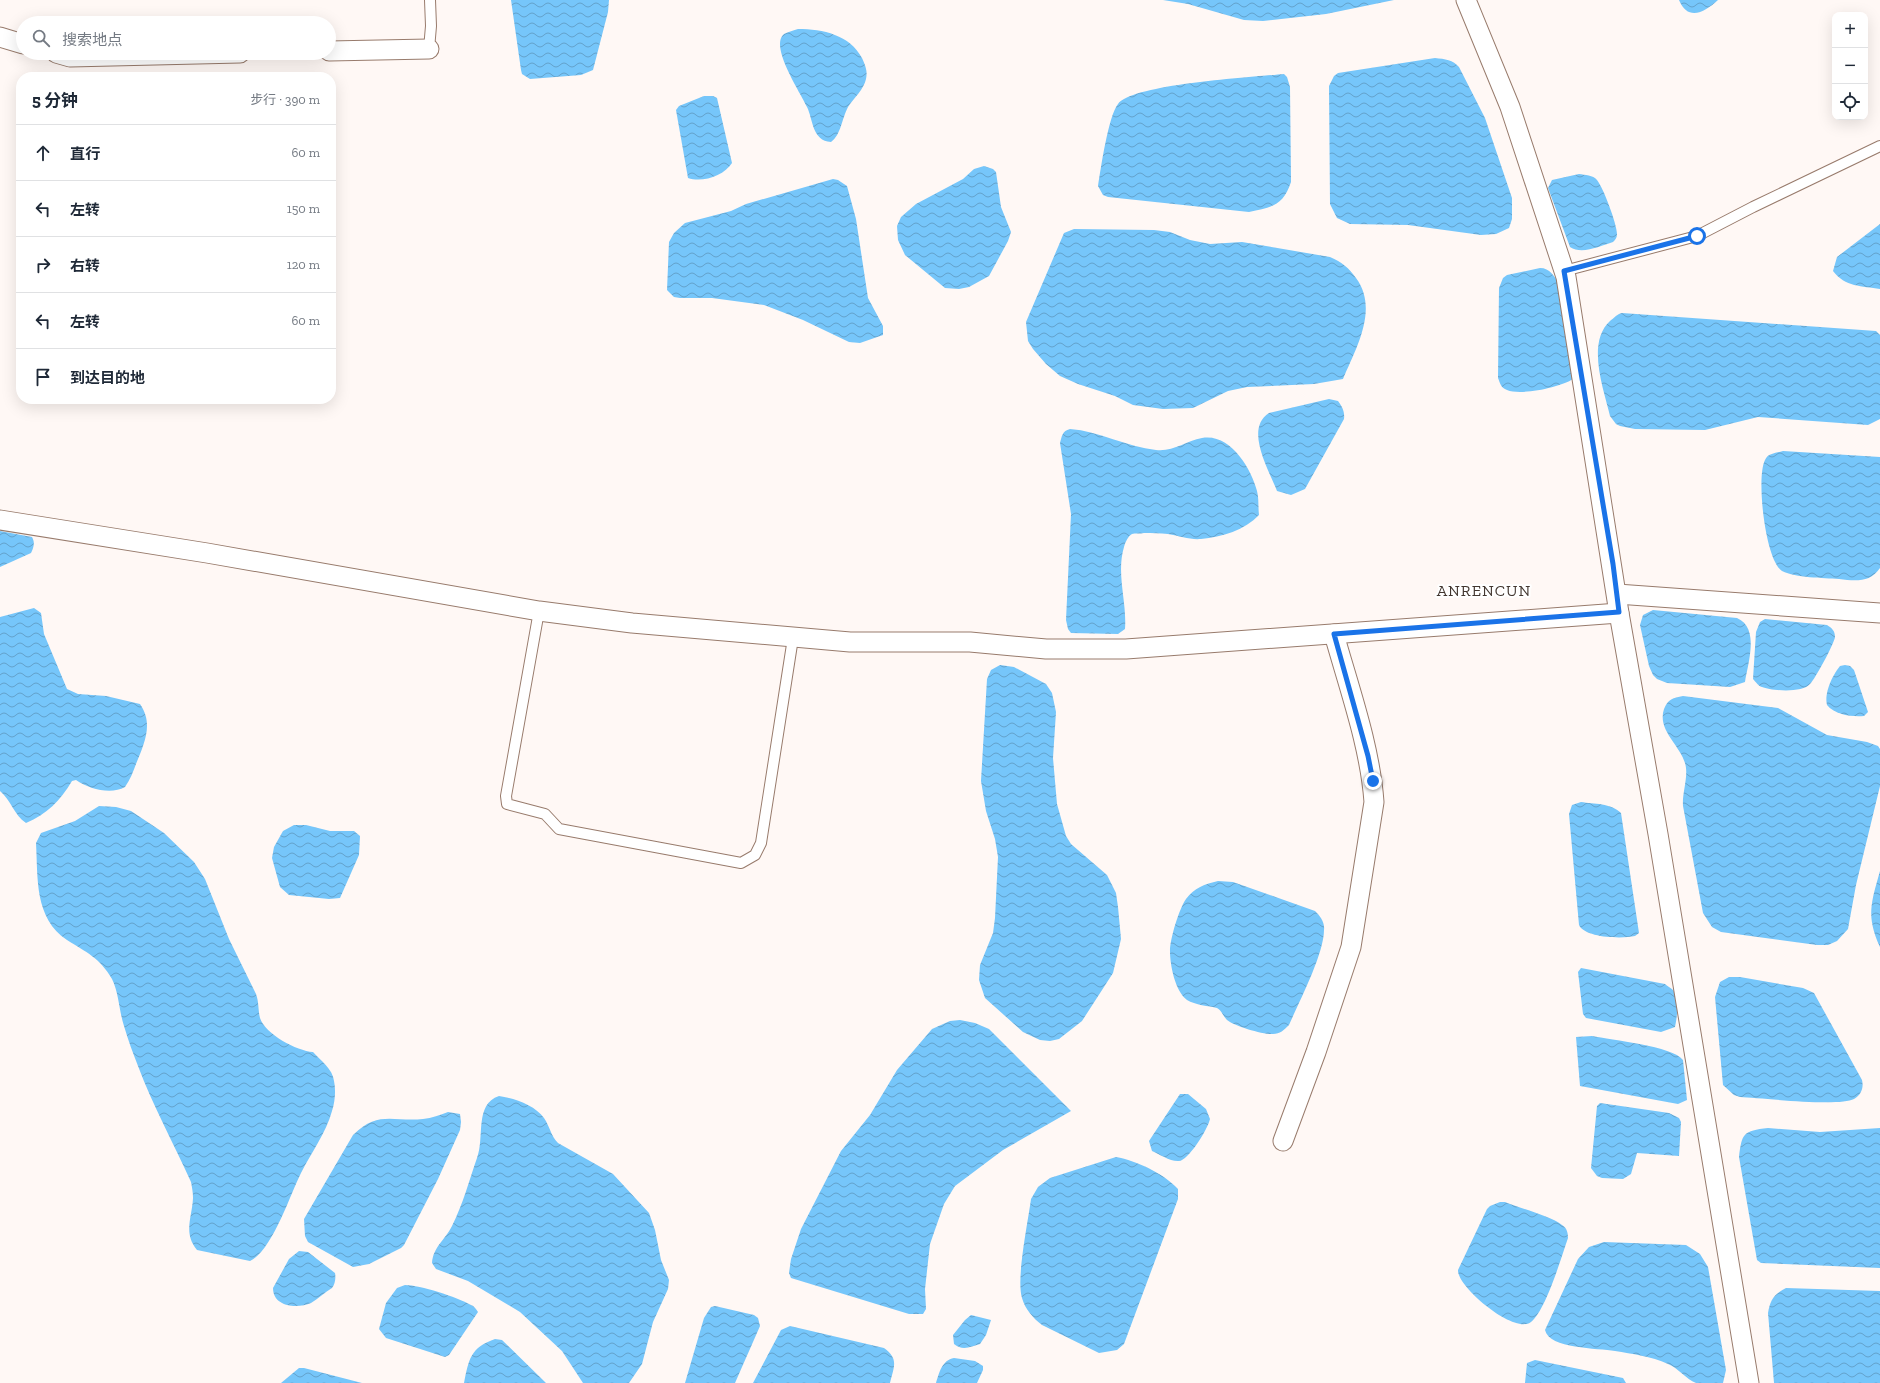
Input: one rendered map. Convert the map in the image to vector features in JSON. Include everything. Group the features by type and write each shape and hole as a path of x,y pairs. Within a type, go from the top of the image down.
{"street":[{"path":"1466,0 1510,107 1564,271 1618,603 1749,1383"},
{"path":"0,37 16,42"},
{"path":"336,51 429,49"},
{"path":"0,520 215,554 539,611 632,623 850,642 970,642 1046,649 1126,649 1334,634 1618,603 1880,613"},
{"path":"1283,1141 1316,1052 1351,947 1374,802 1373,781 1368,756 1334,634"}],"lane":[{"path":"429,49 432,26 430,0"},
{"path":"1564,271 1697,236 1753,207 1880,146"},
{"path":"539,611 506,796 507,804 545,814 559,829 741,863 755,855 761,843 793,638"}],"water":[{"path":"511,0 609,0 608,12 593,70 581,75 530,79 522,74"},
{"path":"1163,0 1394,0 1326,14 1263,21 1244,20 1188,4"},
{"path":"1679,0 1718,0 1702,11 1692,13 1683,7"},
{"path":"798,29 826,32 843,39 857,50 866,68 867,76 865,83 848,107 839,131 831,142 820,138 814,129 807,107 783,59 780,48 780,40 784,34"},
{"path":"1435,58 1451,61 1459,67 1485,118 1512,198 1512,219 1509,228 1496,234 1481,235 1408,225 1350,224 1337,218 1330,204 1329,86 1334,76 1338,73"},
{"path":"1284,74 1287,77 1290,87 1291,182 1284,196 1276,204 1264,209 1249,212 1108,197 1103,195 1098,186 1108,131 1114,111 1118,104 1128,97 1146,91 1195,83"},
{"path":"704,96 713,96 717,98 732,163 724,172 700,180 688,178 676,110 679,106"},
{"path":"984,166 993,169 996,172 1001,207 1011,232 1008,241 989,276 969,287 959,289 945,288 905,255 898,240 897,226 901,217 916,204 963,179 974,169"},
{"path":"1579,174 1593,177 1600,184 1612,214 1617,234 1613,242 1585,250 1570,247 1548,188 1552,180"},
{"path":"833,179 838,180 847,186 856,219 868,298 883,326 883,335 860,343 849,342 803,320 764,305 712,298 680,298 674,297 667,290 669,242 674,233 685,223 731,211 746,204"},
{"path":"1880,224 1880,289 1854,285 1843,280 1833,271 1837,257"},
{"path":"1074,229 1154,230 1170,232 1190,240 1210,244 1242,242 1330,257 1342,263 1356,278 1363,290 1366,302 1363,328 1359,342 1343,379 1314,384 1247,387 1228,391 1193,408 1163,409 1133,405 1115,396 1078,384 1060,376 1046,364 1033,349 1028,341 1026,322 1064,233"},
{"path":"1540,268 1549,271 1560,285 1573,379 1551,388 1513,392 1503,388 1498,378 1499,288 1503,278 1507,275"},
{"path":"1622,313 1876,331 1880,335 1880,419 1868,425 1758,417 1705,430 1635,429 1620,426 1616,424 1610,416 1601,380 1598,354 1599,341 1603,330 1610,321"},
{"path":"1329,399 1338,401 1344,412 1344,419 1305,489 1291,495 1277,491 1264,461 1258,439 1262,420 1269,413"},
{"path":"1070,429 1081,430 1134,446 1156,450 1174,448 1202,438 1212,438 1222,441 1238,454 1250,472 1257,491 1259,515 1247,525 1233,532 1217,537 1201,539 1156,533 1132,534 1129,536 1124,547 1121,567 1125,608 1125,629 1118,634 1071,633 1068,629 1066,620 1071,514 1060,443 1064,432"},
{"path":"1783,451 1880,457 1880,568 1872,576 1867,579 1856,580 1802,576 1782,571 1776,564 1767,536 1761,483 1762,469 1766,458 1772,454"},
{"path":"0,531 32,537 34,545 31,553 0,567"},
{"path":"34,608 41,613 44,634 67,689 78,694 106,696 140,704 144,712 147,726 142,749 125,787 113,791 107,791 87,786 76,780 72,781 58,801 47,811 26,823 18,816 0,791 0,617"},
{"path":"1653,610 1737,618 1744,623 1748,630 1751,647 1745,682 1730,687 1667,683 1657,679 1653,675 1649,666 1640,625 1643,615"},
{"path":"1765,619 1827,625 1834,631 1834,641 1828,654 1810,684 1806,687 1794,690 1773,689 1758,685 1753,679 1756,632 1760,622"},
{"path":"1000,665 1014,667 1046,684 1052,693 1056,712 1053,758 1057,804 1066,836 1071,844 1107,875 1116,893 1118,907 1121,939 1113,973 1082,1021 1059,1039 1050,1041 1040,1040 1023,1032 985,998 979,980 980,965 993,933 998,857 995,839 986,811 981,781 987,679 991,670"},
{"path":"1840,666 1850,666 1854,670 1868,712 1864,716 1844,715 1834,711 1827,705 1826,700 1828,690 1834,675"},
{"path":"1683,696 1778,708 1827,735 1867,742 1878,746 1880,749 1880,786 1856,885 1848,929 1837,941 1828,945 1817,945 1721,932 1712,927 1703,913 1683,806 1683,795 1686,779 1685,763 1666,731 1663,717 1664,709 1669,701"},
{"path":"1581,802 1612,807 1621,813 1639,933 1635,936 1613,937 1596,935 1588,933 1579,925 1569,814 1572,805"},
{"path":"99,806 116,807 131,811 164,833 194,862 205,879 229,939 256,994 260,1018 263,1024 282,1041 299,1049 313,1052 326,1065 333,1077 335,1088 334,1100 332,1111 326,1127 301,1173 273,1235 266,1246 250,1261 197,1250 193,1244 189,1231 193,1198 191,1182 138,1066 122,1020 116,990 112,979 103,966 56,931 43,909 38,883 36,843 41,833 75,821"},
{"path":"294,825 306,825 330,831 354,831 360,836 359,855 340,898 329,899 289,895 280,887 272,858 274,847 283,831"},
{"path":"1880,871 1880,947 1873,927 1871,909"},
{"path":"1218,881 1233,882 1315,911 1323,922 1323,940 1316,965 1289,1025 1284,1030 1275,1034 1249,1030 1227,1020 1217,1008 1190,1002 1179,991 1176,984 1172,970 1170,946 1178,917 1186,899 1196,889"},
{"path":"1581,968 1665,984 1673,990 1677,998 1677,1018 1675,1027 1661,1032 1586,1018 1583,1014 1578,972"},
{"path":"1729,977 1740,977 1803,988 1814,993 1862,1080 1863,1083 1860,1093 1854,1099 1833,1102 1740,1097 1734,1095 1723,1085 1715,997 1720,982"},
{"path":"960,1020 975,1023 989,1029 1071,1111 1003,1150 955,1186 944,1204 930,1244 925,1289 926,1309 923,1314 909,1314 791,1278 789,1273 791,1259 801,1229 841,1151 870,1115 897,1070 932,1029 950,1021"},
{"path":"1592,1036 1655,1047 1677,1055 1683,1060 1687,1100 1678,1104 1580,1086 1576,1037"},
{"path":"1180,1094 1188,1094 1206,1109 1210,1119 1202,1137 1192,1150 1183,1160 1176,1161 1152,1151 1149,1141"},
{"path":"499,1096 517,1100 535,1109 544,1118 558,1143 613,1174 649,1213 655,1230 661,1260 669,1280 668,1289 653,1322 642,1364 629,1383 583,1383 562,1351 520,1312 468,1281 436,1269 432,1263 437,1248 452,1226 466,1192 479,1150 483,1114 486,1106 491,1100"},
{"path":"1600,1103 1669,1113 1679,1118 1681,1122 1679,1156 1637,1153 1631,1174 1623,1179 1602,1178 1597,1176 1591,1168 1597,1106"},
{"path":"448,1112 460,1114 460,1130 438,1179 404,1245 401,1248 369,1264 353,1267 308,1242 305,1236 304,1219 353,1135 370,1122 378,1120 423,1119"},
{"path":"1768,1128 1820,1132 1880,1128 1880,1268 1761,1263 1757,1260 1739,1157 1741,1143 1745,1135 1753,1130"},
{"path":"1116,1157 1132,1161 1149,1168 1165,1178 1178,1189 1178,1199 1124,1344 1117,1350 1099,1353 1042,1325 1027,1310 1022,1298 1020,1278 1021,1264 1031,1199 1038,1187 1050,1178"},
{"path":"1500,1202 1505,1202 1550,1218 1564,1226 1568,1234 1557,1270 1542,1307 1537,1316 1531,1322 1523,1324 1513,1322 1488,1307 1467,1287 1460,1278 1458,1270 1487,1209 1490,1206"},
{"path":"1604,1242 1686,1245 1700,1254 1708,1267 1726,1370 1723,1383 1696,1383 1672,1366 1662,1361 1615,1351 1564,1344 1555,1341 1548,1336 1545,1330 1578,1259 1589,1247"},
{"path":"299,1251 308,1252 335,1273 335,1281 332,1288 311,1303 293,1306 281,1303 274,1294 273,1288 289,1259"},
{"path":"405,1285 429,1289 448,1295 472,1305 478,1312 449,1355 445,1357 386,1338 379,1329 386,1303 397,1288"},
{"path":"1786,1288 1880,1291 1880,1383 1774,1383 1768,1313 1773,1298"},
{"path":"715,1306 754,1315 758,1318 760,1326 735,1383 685,1383 704,1318 711,1307"},
{"path":"971,1315 991,1320 986,1335 980,1344 967,1348 957,1346 954,1344 953,1335"},
{"path":"790,1326 884,1348 894,1359 894,1367 890,1383 753,1383 781,1330"},
{"path":"495,1339 502,1340 546,1383 464,1383 467,1367 472,1355 480,1346"},
{"path":"954,1358 975,1361 983,1366 983,1370 977,1383 936,1383 944,1364 950,1359"},
{"path":"1535,1360 1623,1378 1626,1383 1525,1383 1527,1363"},
{"path":"299,1368 304,1368 362,1383 281,1383"}],"district":[{"name":"ANRENCUN","path":"1484,590"}],"route":[{"path":"1373,781 1368,756 1334,634 1619,612 1613,564 1564,271 1697,236"}]}
